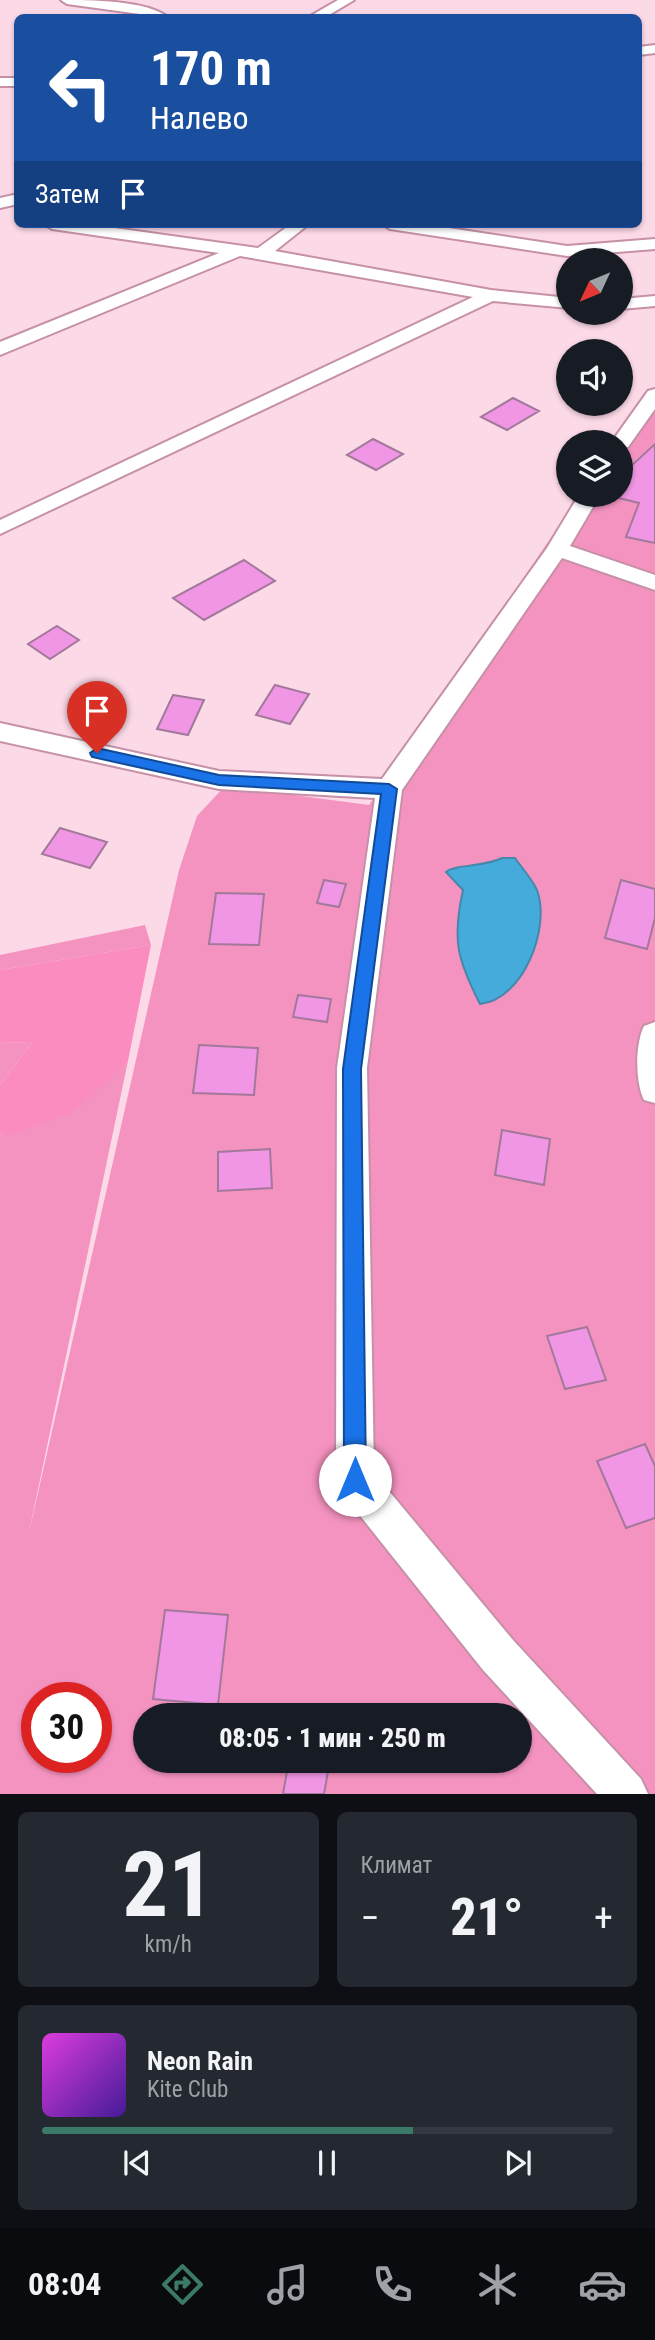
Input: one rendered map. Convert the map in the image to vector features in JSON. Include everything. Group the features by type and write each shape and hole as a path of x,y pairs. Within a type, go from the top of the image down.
{"street":[{"path":"67,0 152,11 157,14"},
{"path":"321,14 348,0"},
{"path":"80,228 261,254 491,295 556,302"},
{"path":"261,254 296,228"},
{"path":"416,228 567,251 655,244"},
{"path":"0,349 238,251"},
{"path":"0,528 491,295"},
{"path":"634,303 655,301"},
{"path":"630,430 655,395"},
{"path":"583,507 557,550 389,789 352,1069 355,1480 498,1655 626,1794"},
{"path":"557,550 655,583"},
{"path":"0,732 219,780 389,789"},
{"path":"655,1035 655,1090"}],"shaded area":[{"path":"655,397 655,1794 0,1794 0,1133 4,1137 104,1081 128,1061 28,1537 179,870 197,816 225,786 369,805 572,507 633,507 633,430 631,430"},
{"path":"145,925 151,945 0,970 0,955"},
{"path":"151,945 128,1061 73,1112 4,1137 0,1133 0,1085 32,1043 0,1042 0,970"},
{"path":"0,1042 32,1043 0,1085"}],"water":[{"path":"502,858 515,858 535,886 540,906 540,923 530,960 521,976 509,990 495,1000 480,1004 466,974 457,936 463,890 446,872"}],"building":[{"path":"513,398 539,411 507,430 481,417"},
{"path":"373,439 403,454 376,470 347,455"},
{"path":"655,444 655,543 626,537 639,503 633,502 633,464"},
{"path":"244,560 275,581 204,620 173,598"},
{"path":"57,626 79,640 50,659 28,644"},
{"path":"275,685 309,694 290,724 256,715"},
{"path":"173,695 204,700 188,735 157,729"},
{"path":"60,828 107,842 90,868 42,854"},
{"path":"324,880 346,884 339,907 317,903"},
{"path":"621,880 655,889 655,918 647,949 605,938"},
{"path":"216,893 264,894 259,945 209,944"},
{"path":"298,995 331,999 327,1022 293,1017"},
{"path":"199,1045 258,1048 254,1095 193,1093"},
{"path":"502,1130 550,1139 544,1185 495,1175"},
{"path":"270,1149 272,1188 218,1191 218,1152"},
{"path":"587,1327 606,1380 565,1389 547,1336"},
{"path":"645,1444 655,1466 655,1518 626,1528 597,1461"},
{"path":"165,1610 228,1615 218,1703 153,1699"},
{"path":"287,1773 328,1773 324,1794 283,1794"}],"route":[{"path":"97,753 219,780 389,789 352,1069 355,1480"}]}
